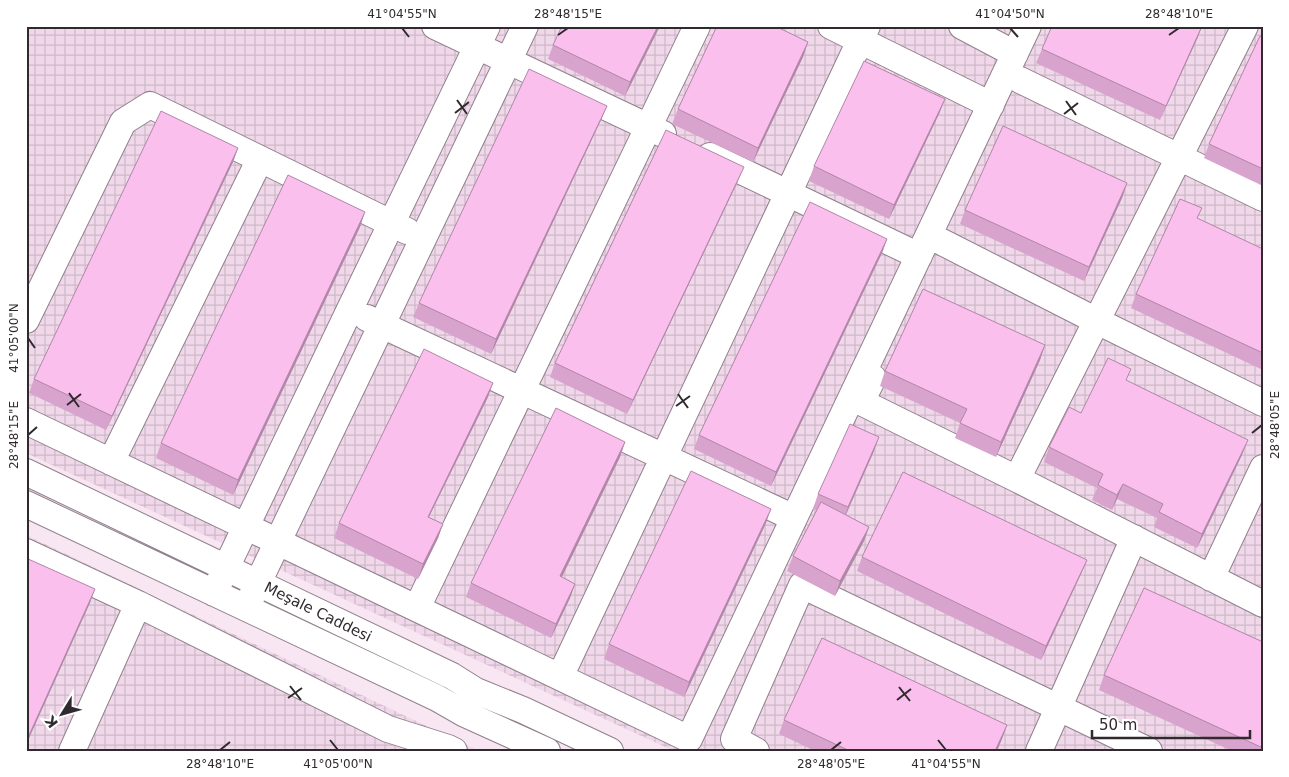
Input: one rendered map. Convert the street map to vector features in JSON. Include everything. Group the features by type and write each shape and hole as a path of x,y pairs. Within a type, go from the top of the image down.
{"street":[{"path":"435,26 482,36 508,61 919,256"},
{"path":"246,608 525,26"},
{"path":"417,608 697,26"},
{"path":"831,26 864,33 991,105"},
{"path":"962,26 1015,54"},
{"path":"26,421 689,739 1028,26"},
{"path":"1046,26 861,402 1263,604"},
{"path":"1017,479 1245,26"},
{"path":"560,677 864,33"},
{"path":"214,593 482,36"},
{"path":"1020,80 1263,198"},
{"path":"26,320 123,122 150,106 423,239"},
{"path":"111,462 260,160"},
{"path":"940,241 1263,403"},
{"path":"350,310 794,518"},
{"path":"1211,578 1263,468"},
{"name":"Meşale Caddesi","path":"26,472 452,676 476,691 523,710 610,751"},
{"name":"Meşale Caddesi","path":"26,504 437,698 510,743 547,751"},
{"path":"1039,751 1134,538"},
{"path":"26,552 138,604 388,729 449,750 476,691"},
{"path":"756,751 734,739 802,586 1149,751"},
{"path":"72,751 138,604"},
{"path":"510,743 523,710"}],"shaded area":[{"path":"29,26 1263,26 1263,751 674,751 26,453 26,30"},
{"path":"26,535 479,751 26,751"}],"building":[{"path":"562,26 658,26 630,82 553,45"},
{"path":"717,26 775,26 808,42 758,148 678,109"},
{"path":"1052,26 1202,26 1166,106 1042,49"},
{"path":"1260,36 1263,37 1263,169 1209,144"},
{"path":"864,61 945,99 894,205 814,166"},
{"path":"529,69 607,106 496,339 419,303"},
{"path":"161,111 238,148 112,416 34,379"},
{"path":"1003,126 1127,183 1089,267 965,210"},
{"path":"666,130 744,167 633,400 555,363"},
{"path":"288,175 365,212 238,480 161,443"},
{"path":"1180,199 1202,208 1197,218 1263,249 1263,353 1136,294"},
{"path":"810,202 887,239 776,472 699,435"},
{"path":"923,289 1045,345 1001,442 960,423 967,409 885,371"},
{"path":"424,349 493,383 428,517 443,524 423,564 339,523"},
{"path":"1108,358 1131,369 1126,380 1248,440 1202,534 1159,512 1163,504 1123,484 1117,495 1098,485 1103,474 1049,447 1069,407 1081,413"},
{"path":"556,408 625,442 560,576 575,584 556,624 471,583"},
{"path":"850,424 879,437 848,507 818,494"},
{"path":"691,471 771,509 689,682 609,644"},
{"path":"903,472 1087,560 1046,646 862,557"},
{"path":"821,502 869,527 840,581 793,556"},
{"path":"26,558 95,589 26,742"},
{"path":"1144,588 1263,642 1263,748 1104,675"},
{"path":"822,638 1007,725 995,751 850,751 784,720"}]}
